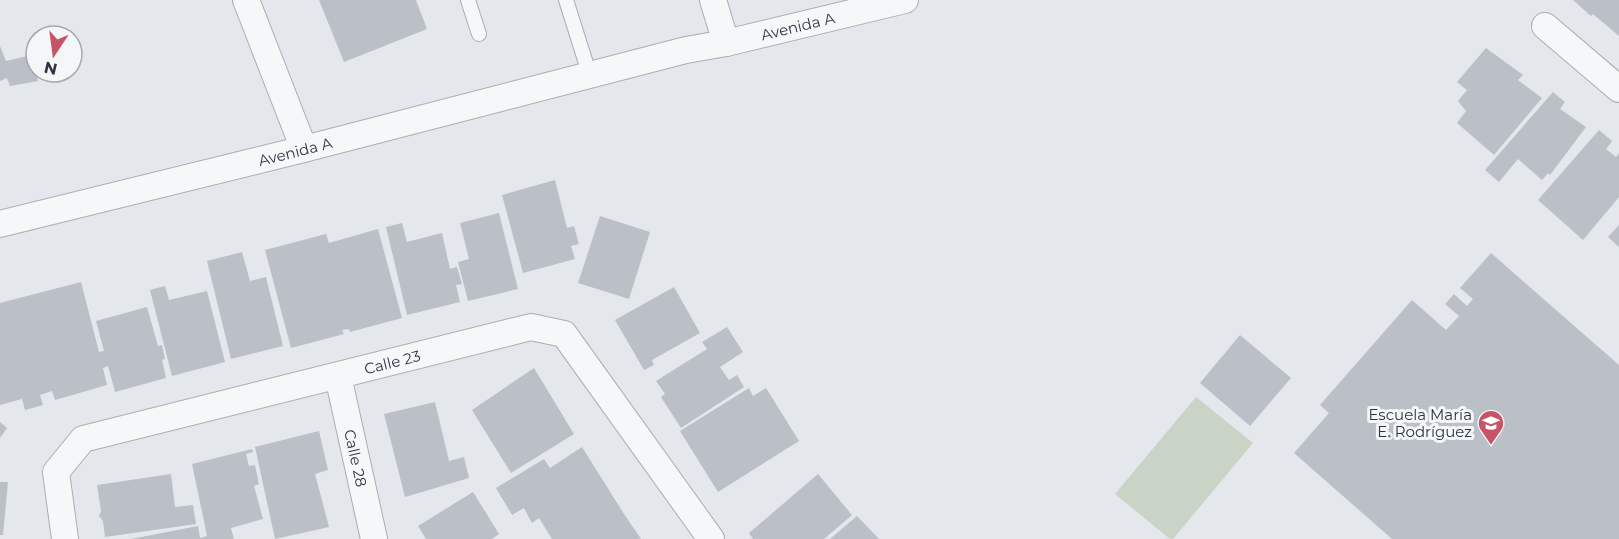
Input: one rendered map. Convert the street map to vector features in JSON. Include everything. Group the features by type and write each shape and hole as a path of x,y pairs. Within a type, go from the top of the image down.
{"street":[{"path":"246,0 304,149"},
{"path":"713,0 726,43"},
{"name":"Avenida A","path":"0,224 304,149 686,50 726,43 895,1"},
{"path":"1545,26 1619,89"},
{"name":"Calle 23","path":"65,539 56,471 83,439 531,327 564,334 711,539"},
{"name":"Calle 28","path":"338,376 374,539"}],"lane":[{"path":"468,0 479,34"},
{"path":"566,0 590,76"}],"green space":[{"path":"1196,397 1253,443 1173,539 1170,539 1115,494"}],"building":[{"path":"319,0 416,0 427,29 344,62"},
{"path":"1573,0 1619,0 1619,36 1593,14 1591,16"},
{"path":"0,46 6,61 24,57 24,84 10,86 7,78 0,81"},
{"path":"1486,48 1523,75 1518,80 1542,98 1494,155 1457,123 1466,111 1458,101 1467,90 1457,82"},
{"path":"1553,92 1565,102 1560,109 1586,127 1550,175 1548,173 1542,180 1518,159 1499,182 1485,170"},
{"path":"1599,130 1612,141 1606,149 1616,157 1619,153 1619,197 1583,240 1538,200"},
{"path":"555,180 567,228 574,226 579,244 571,246 575,259 523,273 502,195"},
{"path":"499,213 518,289 468,301 458,262 469,259 460,223"},
{"path":"600,216 650,232 629,299 578,283"},
{"path":"402,223 407,242 442,233 450,269 457,267 462,284 456,285 460,302 407,315 386,227"},
{"path":"1619,225 1619,247 1608,237"},
{"path":"378,229 402,318 350,332 349,329 342,330 344,334 291,348 265,250 326,234 329,243"},
{"path":"242,252 250,281 266,277 283,346 231,359 207,261"},
{"path":"1491,253 1619,365 1619,539 1392,539 1294,453 1329,413 1320,405 1412,300 1446,330 1459,316 1445,304 1454,294 1467,306 1473,299 1460,288"},
{"path":"81,282 99,352 104,351 96,321 147,307 158,346 162,345 165,359 162,360 166,378 115,392 108,366 103,368 107,385 55,400 52,391 40,395 43,405 25,410 22,399 0,405 0,303"},
{"path":"165,286 169,300 207,291 225,362 172,376 150,290"},
{"path":"674,287 700,333 652,360 654,365 644,370 615,320"},
{"path":"727,327 743,352 720,367 729,380 737,375 744,387 681,428 661,397 665,394 656,381 707,349 702,342"},
{"path":"1240,335 1291,378 1250,426 1200,383"},
{"path":"534,368 574,434 511,473 472,410"},
{"path":"749,388 753,396 766,388 799,441 718,492 680,431"},
{"path":"435,402 449,461 464,457 469,478 405,497 384,414"},
{"path":"0,422 7,428 0,438"},
{"path":"319,431 328,470 315,474 329,527 275,539 255,447"},
{"path":"582,447 641,539 552,539 539,518 532,523 524,508 512,515 496,488 544,459 550,468"},
{"path":"252,449 253,452 246,454 249,466 255,465 259,484 254,486 263,519 231,528 234,539 131,539 198,526 200,538 207,536 192,464"},
{"path":"171,474 175,507 193,505 196,524 105,537 103,521 99,516 101,511 97,485"},
{"path":"818,474 852,515 824,539 753,539 749,533"},
{"path":"0,482 8,482 3,535 0,535"},
{"path":"473,492 499,534 492,539 426,539 418,526"},
{"path":"857,516 879,539 830,539"}],"place":[{"name":"Escuela María E. Rodríguez","path":"1491,446"}]}
